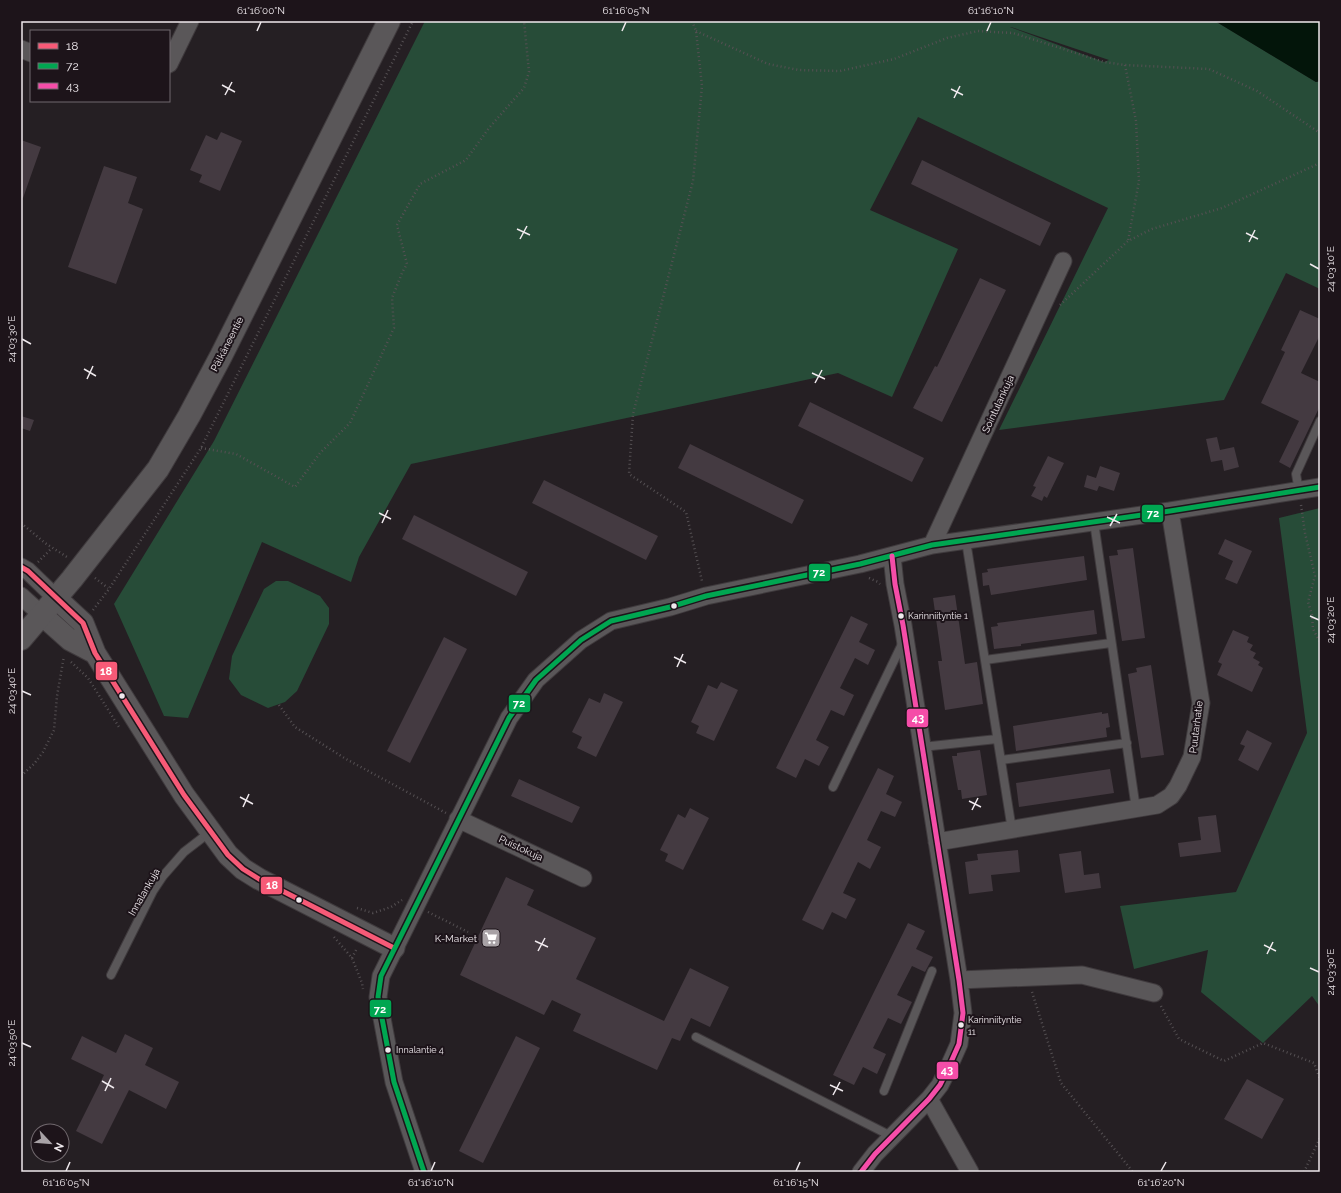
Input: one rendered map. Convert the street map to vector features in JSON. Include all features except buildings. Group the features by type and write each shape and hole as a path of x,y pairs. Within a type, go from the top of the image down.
{"main road":[{"name":"Pälkäneentie","path":"21,639 81,567 158,468 189,416 225,349 389,21"}],"street":[{"path":"170,62 190,21"},
{"name":"Sointulankuja","path":"932,545 1063,262"},
{"path":"424,1172 394,1082 378,997 381,976 509,718 536,680 581,640 611,621 670,607 706,596 892,556 932,545 1170,511 1320,487"},
{"name":"Puutarhatie","path":"937,842 1157,805 1171,796 1178,786 1192,757 1201,703 1170,511"},
{"path":"860,1172 875,1154 929,1099 940,1085 948,1071 959,1044 963,1013 905,639 895,584 892,556"},
{"path":"21,567 28,571 83,623 95,653 184,795 228,855 244,869 394,948"},
{"path":"21,596 70,640 95,653"},
{"name":"Puistokuja","path":"458,819 583,878"},
{"path":"959,980 1027,976 1082,975 1154,993"},
{"path":"929,1099 970,1172"}],"lane":[{"path":"1299,491 1296,474 1320,421"},
{"path":"1094,522 1136,809"},
{"path":"966,540 1012,830"},
{"path":"833,787 905,639"},
{"path":"985,660 1111,643"},
{"path":"922,747 997,739"},
{"path":"1001,760 1127,743"},
{"name":"Innalankuja","path":"111,975 153,892 163,876 184,852 211,832"},
{"path":"884,1091 932,971"},
{"path":"696,1037 893,1137"}],"path":[{"path":"201,448 236,454 295,487 320,454 350,423 394,328 392,298 407,264 396,225 420,184 466,160 489,128 524,88 529,72 524,21"},
{"path":"692,21 696,31 702,86 693,180 633,414 629,474 686,512 706,596"},
{"path":"696,31 768,64 799,70 840,71 894,59 947,38 978,31 1013,33 1104,62 1125,65 1209,69 1257,90 1320,133"},
{"path":"1125,65 1136,121 1139,181 1128,241"},
{"path":"1059,306 1128,241 1152,229 1222,208 1320,163"},
{"path":"1299,491 1305,533 1315,576 1308,602 1312,615 1313,629 1320,642"},
{"path":"21,523 45,543 59,551 109,588"},
{"path":"867,577 878,582 882,587 895,584"},
{"path":"94,608 97,615"},
{"path":"64,658 74,663 88,678 120,728"},
{"path":"279,705 295,727 346,759 458,819"},
{"path":"356,908 373,913 391,907 405,897"},
{"path":"426,910 468,932"},
{"path":"333,936 352,958 362,983 364,994"},
{"path":"1027,976 1061,1083 1133,1172"},
{"path":"1154,993 1179,1039 1224,1061 1263,1043 1314,1063 1320,1079"},
{"path":"1304,1172 1320,1138"}],"green space":[{"path":"425,21 1215,21 1316,82 1320,81 1320,289 1286,273 1224,400 999,430 1108,208 918,117 870,210 958,249 892,397 838,373 411,464 359,557 351,582 262,542 188,718 164,716 114,604 214,441","holes":["1011,27 1109,60 1104,62"]},
{"path":"1320,508 1320,1007 1312,996 1263,1043 1201,992 1208,950 1134,969 1120,906 1236,892 1307,733 1279,518"},
{"path":"276,581 288,581 320,596 329,608 329,624 297,691 285,702 268,708 241,695 229,679 232,656 264,589"}],"shaded area":[{"path":"1215,21 1320,21 1320,81 1316,82"}],"transit line":[{"name":"72","path":"424,1172 394,1082 378,997 381,976 509,718 536,680 581,640 611,621 670,607 706,596 860,564 932,545 1170,511 1320,487"},
{"name":"43","path":"861,1172 875,1154 929,1099 940,1085 959,1044 963,1013 903,625 895,584 892,556"},
{"name":"18","path":"21,567 28,571 83,623 95,653 184,795 228,855 243,869 259,879 394,948"}],"place":[{"name":"Karinniityntie 1","path":"901,616"},
{"name":"K-Market","path":"491,938"},
{"name":"Karinniityntie 11","path":"961,1025"},
{"name":"Innalantie 4","path":"388,1050"}]}
